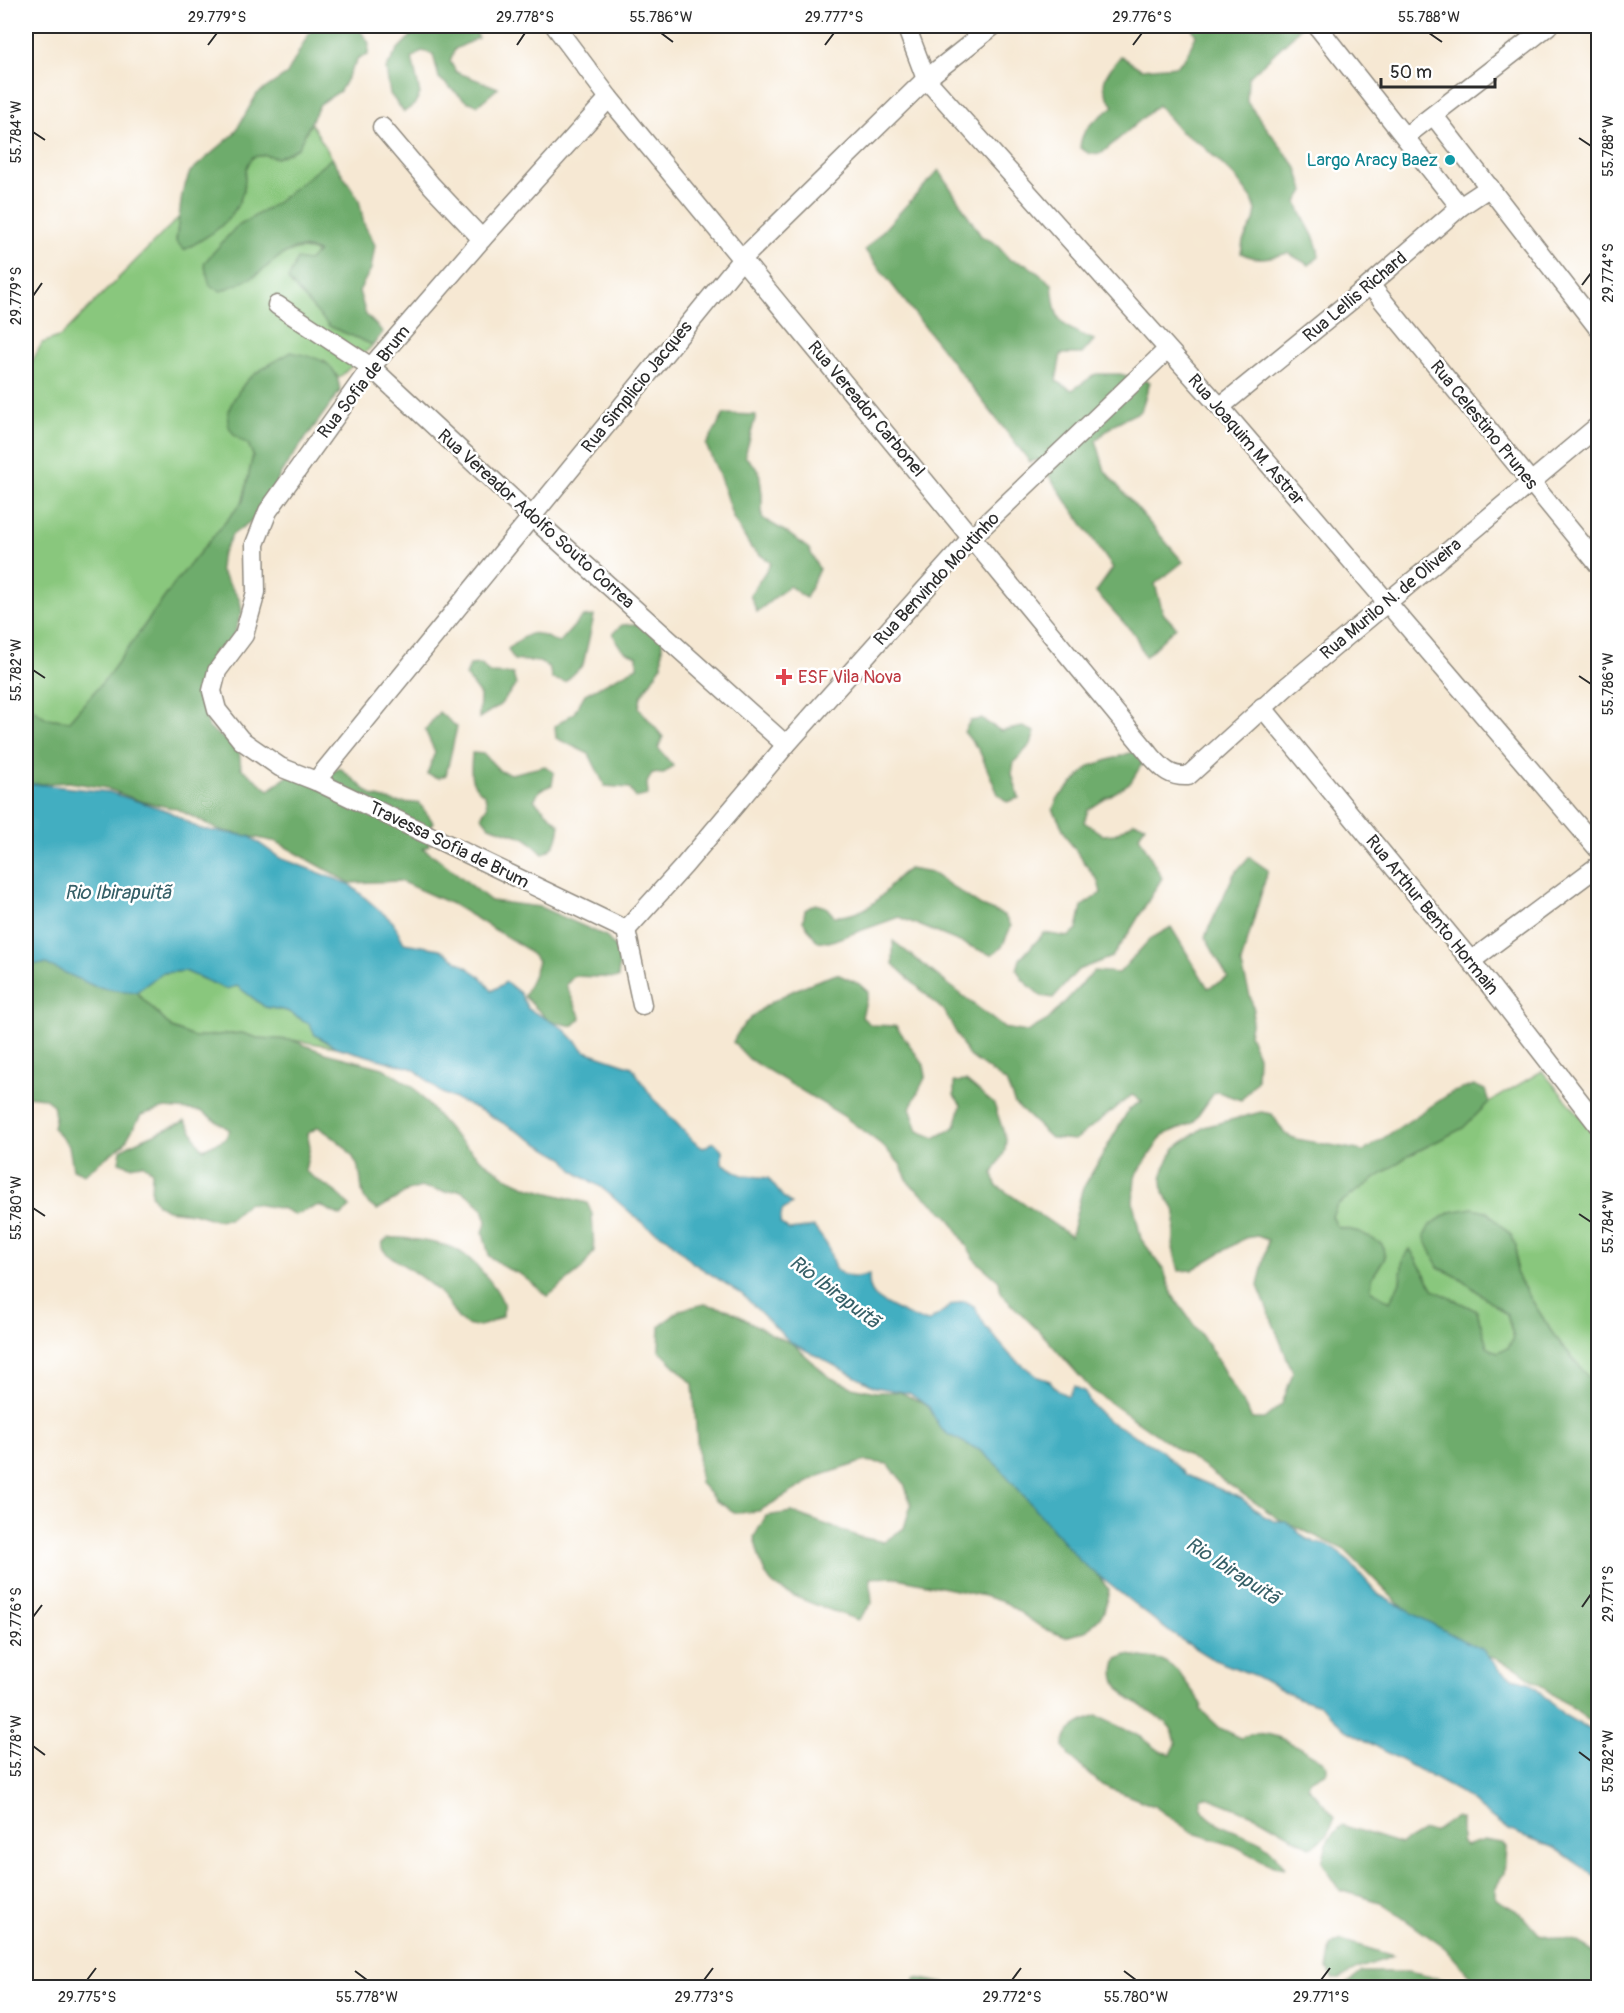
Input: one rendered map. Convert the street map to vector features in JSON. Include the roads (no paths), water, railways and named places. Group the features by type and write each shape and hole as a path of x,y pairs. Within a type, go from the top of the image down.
{"street":[{"name":"Rua Vereador Carbonel","path":"555,26 609,98 1152,757 1167,773 1188,776"},
{"name":"Rua Joaquim M. Astrar","path":"906,26 926,79 1220,407 1599,849"},
{"name":"Rua Simplicio Jacques","path":"316,781 742,260 926,79 993,26"},
{"path":"1317,26 1460,207"},
{"path":"1406,136 1548,26"},
{"name":"Rua Sofia de Brum","path":"217,710 212,692 217,671 244,635 256,592 255,544 268,511 371,367 609,98"},
{"path":"1434,116 1599,328"},
{"path":"382,127 432,186 482,239"},
{"name":"Rua Lellis Richard","path":"1220,407 1370,285 1460,207 1490,188"},
{"name":"Rua Celestino Prunes","path":"1370,285 1599,564"},
{"name":"Rua Vereador Adolfo Souto Correa","path":"278,305 371,367 531,516 786,745"},
{"name":"Rua Benvindo Moutinho","path":"626,930 684,866 786,745 972,537 1167,350"},
{"name":"Rua Murilo N. de Oliveira","path":"1188,776 1262,707 1599,426"},
{"name":"Rua Arthur Bento Hormain","path":"1262,707 1471,961 1599,1125"},
{"name":"Travessa Sofia de Brum","path":"217,710 241,740 280,768 316,781 626,930"},
{"path":"1471,961 1599,866"},
{"path":"626,930 642,1005"}],"water":[{"name":"Rio Ibirapuitã","path":"26,783 109,792 168,811 200,829 249,836 280,858 349,884 393,922 404,943 440,949 480,976 492,991 506,982 520,993 528,1009 563,1028 585,1051 632,1067 652,1097 693,1141 703,1148 714,1142 722,1150 722,1163 742,1175 768,1178 783,1197 792,1204 782,1211 780,1223 789,1230 814,1227 828,1246 835,1269 851,1277 869,1274 872,1291 880,1300 908,1315 928,1322 952,1305 964,1301 974,1306 986,1327 1010,1355 1038,1377 1050,1381 1058,1391 1068,1396 1074,1386 1085,1392 1090,1403 1107,1420 1161,1450 1186,1475 1241,1498 1274,1521 1286,1521 1305,1538 1328,1545 1347,1559 1379,1595 1482,1649 1502,1672 1513,1678 1529,1682 1564,1715 1588,1729 1598,1728 1598,1878 1555,1848 1507,1829 1459,1792 1346,1730 1320,1705 1297,1698 1256,1676 1212,1659 1172,1634 1080,1561 1000,1468 981,1451 940,1428 929,1407 909,1393 875,1387 790,1342 742,1294 693,1263 668,1238 647,1227 601,1187 572,1169 565,1159 484,1112 440,1092 414,1069 336,1047 315,1035 310,1024 287,1011 265,1007 237,986 226,989 185,971 162,973 136,992 94,986 46,964 26,964"}],"place":[{"name":"Largo Aracy Baez","path":"1450,160"},
{"name":"ESF Vila Nova","path":"784,677"}]}
